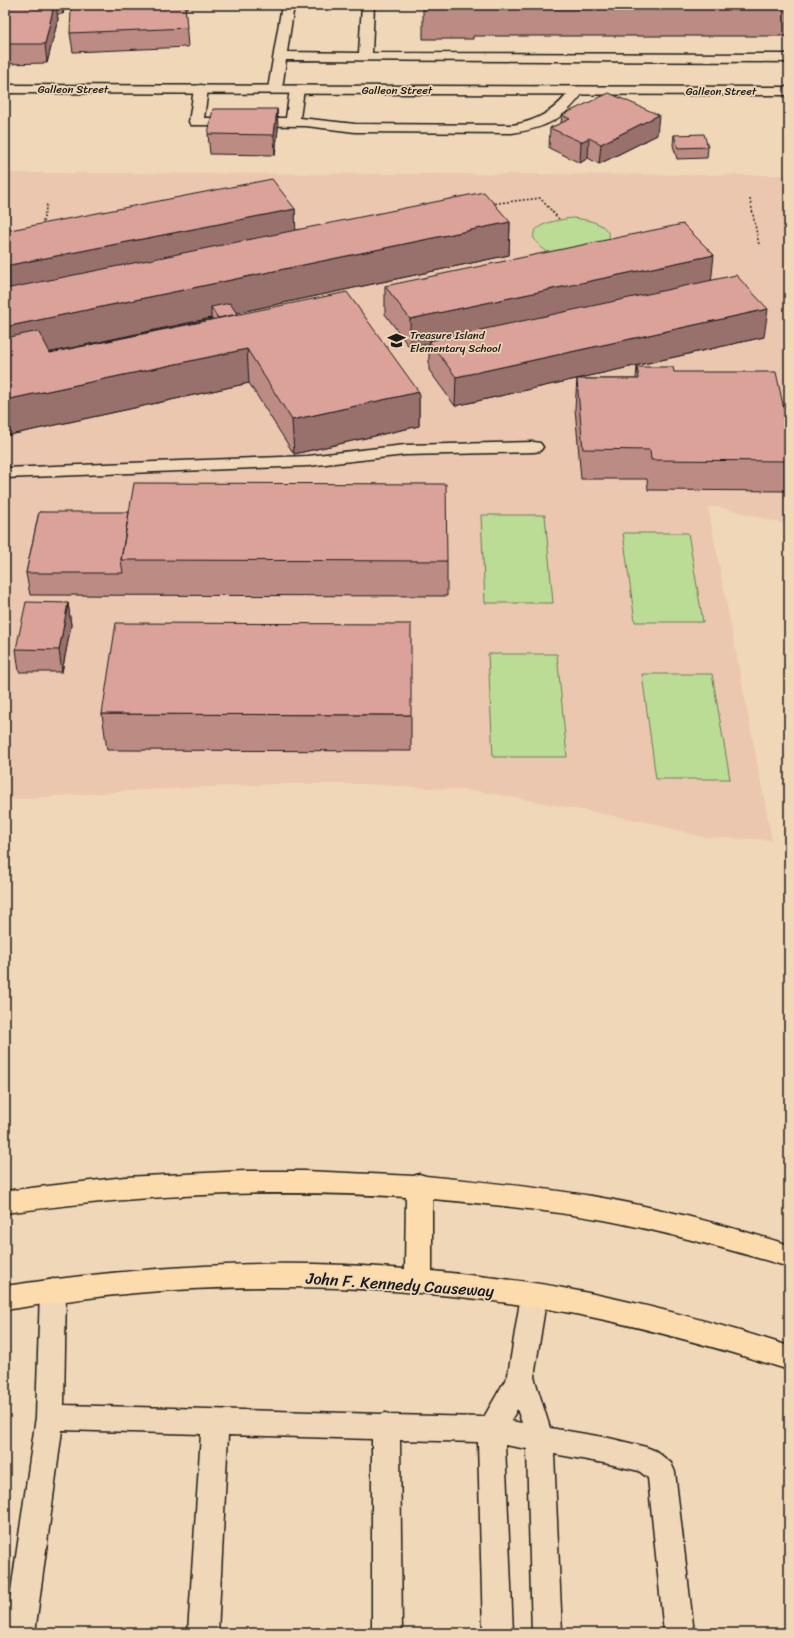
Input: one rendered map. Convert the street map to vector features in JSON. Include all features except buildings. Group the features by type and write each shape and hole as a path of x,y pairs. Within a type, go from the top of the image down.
{"main road":[{"path":"5,1202 131,1187 223,1181 332,1181 419,1185 530,1198 641,1217 733,1239 789,1256"},
{"path":"418,1282 419,1185"},
{"name":"John F. Kennedy Causeway","path":"5,1298 52,1290 149,1281 239,1277 320,1277 418,1282 534,1295 618,1312 716,1335 789,1358"}],"street":[{"name":"Galleon Street","path":"5,88 789,91"}],"lane":[{"path":"275,90 288,5"},
{"path":"365,57 368,5"},
{"path":"280,56 789,58"},
{"path":"201,89 196,122 292,122 355,128 528,128 550,119 561,111 578,90"},
{"path":"292,122 297,89"},
{"path":"5,473 308,461 405,450 534,447"},
{"path":"20,1633 50,1416 52,1290"},
{"path":"498,1633 491,1430 521,1377 534,1295"},
{"path":"521,1377 540,1438 547,1633"},
{"path":"50,1416 491,1430 609,1451 646,1460 661,1472 679,1633"},
{"path":"203,1633 215,1421"},
{"path":"386,1426 386,1633"}],"path":[{"path":"488,204 540,198 559,219"},
{"path":"750,199 759,245"},
{"path":"41,231 47,204"}],"shaded area":[{"name":"Treasure Island Elementary School","path":"5,173 789,175 789,525 719,507 708,507 772,840 703,837 647,822 478,791 366,784 273,784 126,791 5,800"}],"green space":[{"path":"573,218 586,220 603,227 610,237 610,244 551,253 538,244 534,237 534,232 538,228 552,222"},
{"path":"481,515 545,515 553,603 485,603"},
{"path":"623,533 688,533 703,622 635,622"},
{"path":"488,654 557,654 567,757 493,757"},
{"path":"642,674 712,674 730,779 656,779"}],"place":[{"name":"Treasure Island Elementary School","path":"397,341"}]}
